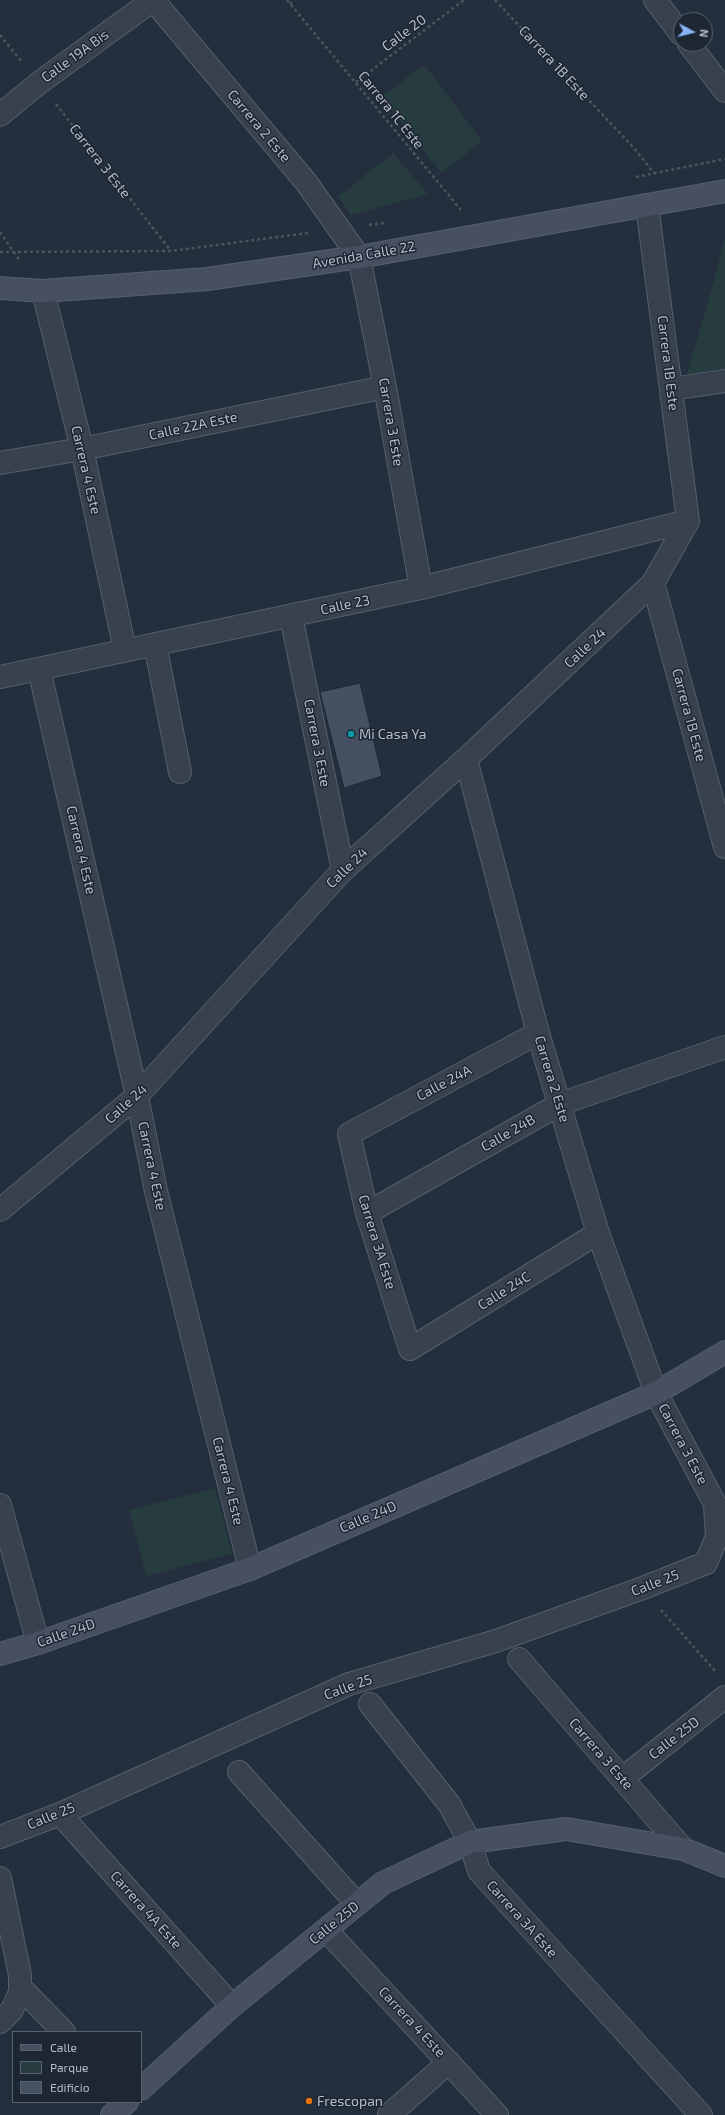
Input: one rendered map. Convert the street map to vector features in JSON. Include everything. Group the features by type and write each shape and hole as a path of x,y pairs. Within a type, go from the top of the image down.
{"street":[{"name":"Calle 19A Bis","path":"0,115 39,83 153,0"},
{"name":"Carrera 2 Este","path":"153,0 306,182 359,257"},
{"path":"655,0 673,24"},
{"path":"695,52 725,91"},
{"name":"Avenida Calle 22","path":"0,288 43,291 207,279 359,257 474,235 725,191"},
{"name":"Carrera 1B Este","path":"647,205 688,521"},
{"name":"Carrera 3 Este","path":"359,257 385,387 421,588"},
{"name":"Carrera 4 Este","path":"43,291 82,449 125,650"},
{"path":"671,389 725,381"},
{"name":"Calle 22A Este","path":"0,463 82,449 385,387"},
{"name":"Calle 23","path":"0,677 421,588 688,521"},
{"name":"Calle 24","path":"0,1210 137,1096 342,870 466,759 653,583 688,521"},
{"name":"Carrera 1B Este","path":"653,583 725,847"},
{"name":"Carrera 3 Este","path":"292,616 342,870"},
{"path":"155,644 180,772"},
{"name":"Carrera 4 Este","path":"39,669 137,1096 156,1191 250,1569"},
{"name":"Carrera 2 Este","path":"466,759 538,1033 598,1233 656,1393"},
{"name":"Calle 24A","path":"349,1134 538,1033"},
{"name":"Calle 24B","path":"367,1214 560,1104 725,1047"},
{"name":"Carrera 3A Este","path":"349,1134 367,1214 410,1349"},
{"name":"Calle 24C","path":"410,1349 598,1233"},
{"name":"Calle 24D","path":"0,1654 38,1643 250,1569 656,1393 725,1352"},
{"name":"Carrera 3 Este","path":"656,1393 715,1504 717,1537 706,1563"},
{"path":"0,1505 38,1643"},
{"name":"Calle 25","path":"0,1837 60,1814 349,1684 496,1641 643,1588 706,1563"},
{"name":"Carrera 3 Este","path":"519,1659 683,1849"},
{"name":"Calle 25D","path":"622,1778 722,1687"},
{"name":"Carrera 3A Este","path":"370,1704 449,1804 470,1842 479,1871 701,2115"},
{"path":"240,1772 357,1904"},
{"name":"Carrera 4A Este","path":"60,1814 232,2006"},
{"name":"Carrera 3 Este","path":"566,1829 683,1849 725,1866"},
{"name":"Calle 25D","path":"142,2088 232,2006 383,1883 470,1842 566,1829"},
{"path":"0,1878 20,1975 20,1992 6,2016"},
{"name":"Carrera 4 Este","path":"326,1930 497,2115"},
{"path":"20,1987 63,2031"},
{"path":"388,2115 448,2062"},
{"path":"112,2115 126,2103"}],"path":[{"name":"Carrera 1C Este","path":"287,0 463,212 474,235"},
{"path":"290,4 296,0"},
{"name":"Calle 20","path":"356,82 464,0"},
{"name":"Carrera 1B Este","path":"494,0 632,147 677,199"},
{"name":"Carrera 3 Este","path":"0,35 171,251 207,279"},
{"path":"643,1588 722,1687"}],"green space":[{"path":"425,65 482,141 442,173 380,97"},
{"path":"393,153 428,194 351,215 338,197"},
{"path":"725,238 725,374 686,378 714,281"},
{"path":"215,1488 232,1554 146,1576 129,1510"}],"building":[{"name":"Mi Casa Ya","path":"360,683 382,776 344,788 320,692"}],"place":[{"name":"Mi Casa Ya","path":"351,734"},
{"name":"Frescopan","path":"309,2101"}]}
